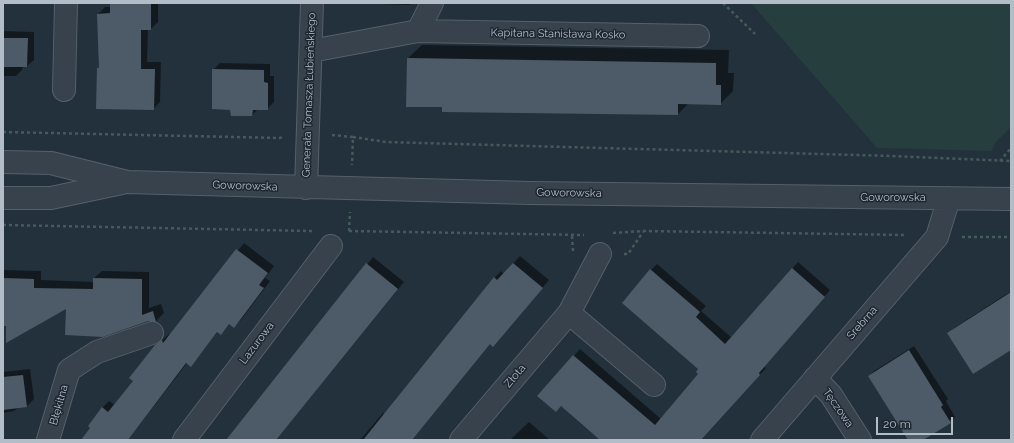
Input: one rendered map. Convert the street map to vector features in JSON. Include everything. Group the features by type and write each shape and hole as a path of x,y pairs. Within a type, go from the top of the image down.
{"street":[{"path":"64,90 66,3"},
{"name":"Generała Tomasza Łubieńskiego","path":"306,188 312,3"},
{"path":"418,31 432,3"},
{"name":"Kapitana Stanisława Kosko","path":"311,51 418,31 698,36"},
{"name":"Goworowska","path":"3,162 51,163 127,182 530,193 1011,199"},
{"name":"Goworowska","path":"3,198 51,198 127,182"},
{"name":"Srebrna","path":"762,440 937,237 949,198"},
{"name":"Lazurowa","path":"184,440 331,236"},
{"name":"Złota","path":"461,440 568,313 600,254"},
{"path":"568,313 654,385"},
{"name":"Błękitna","path":"48,440 69,370 97,352 152,333"},
{"name":"Tęczowa","path":"815,378 831,395 860,440"}],"path":[{"path":"723,3 755,34"},
{"path":"3,132 280,138"},
{"path":"353,137 386,142 892,156 1011,161"},
{"path":"1000,161 1011,148"},
{"path":"3,225 331,236 588,235"},
{"path":"628,254 643,231"},
{"path":"611,233 643,231 906,234 908,240"}],"green space":[{"path":"751,3 1011,3 1011,127 995,143 992,151 877,148"}],"building":[{"path":"110,3 151,3 151,30 141,30 141,69 155,69 154,110 96,109 97,68 99,68 97,14 110,13"},
{"path":"3,38 28,38 27,67 3,67"},
{"path":"407,58 716,63 716,85 721,85 721,105 678,104 678,115 442,112 442,107 406,107"},
{"path":"212,69 264,70 264,82 268,83 268,110 253,110 252,116 231,116 230,110 212,109"},
{"path":"236,249 268,273 259,285 264,288 234,328 229,324 221,335 217,332 191,367 186,363 128,440 81,440 90,428 88,426 102,407 108,412 133,381 129,378 155,345 162,340 163,343"},
{"path":"366,263 398,289 276,440 226,440"},
{"path":"513,263 543,288 493,347 490,344 412,440 363,440 494,277 497,280"},
{"path":"792,268 825,297 759,373 760,375 701,440 600,440 561,406 556,412 537,396 573,355 655,425 698,374 696,372 698,369 622,303 650,269 700,312 696,317 725,344"},
{"path":"3,278 34,279 34,288 93,289 93,278 142,279 142,315 153,311 156,322 148,321 103,337 65,335 66,309 6,343 6,326 3,326"},
{"path":"1011,292 1011,350 973,374 947,333"},
{"path":"909,350 943,405 941,407 951,423 923,440 908,440 868,376"},
{"path":"23,375 27,407 3,410 3,377"}]}
